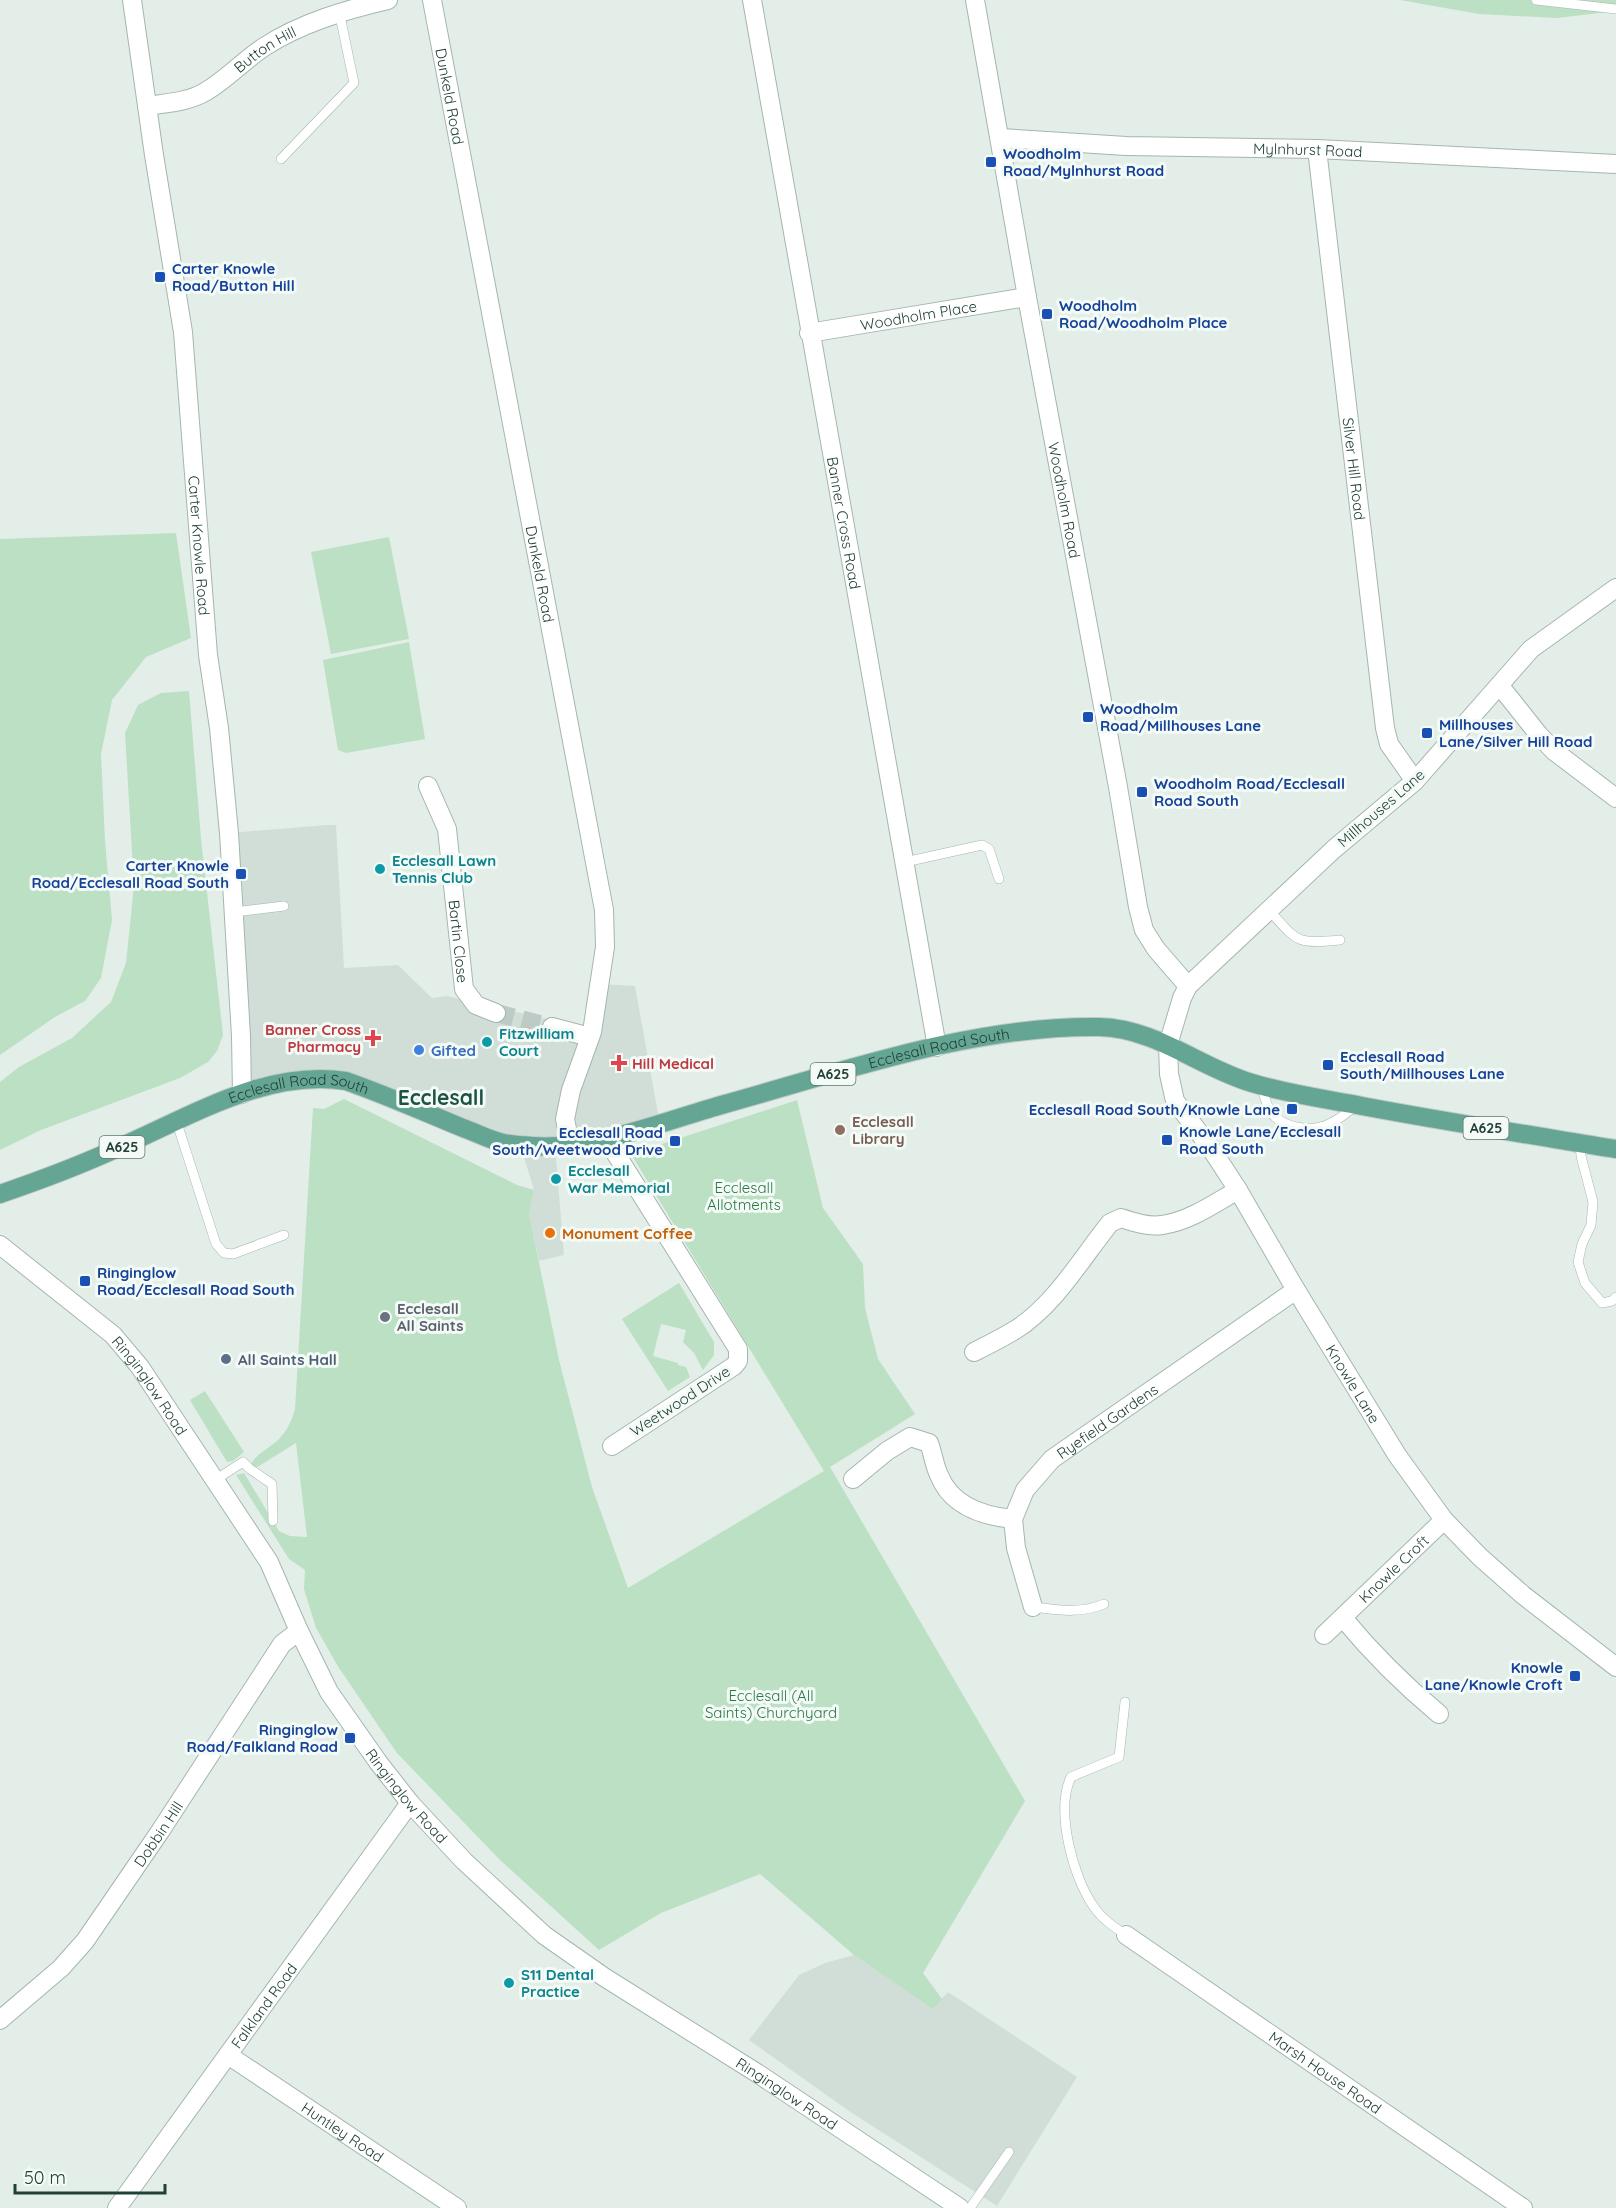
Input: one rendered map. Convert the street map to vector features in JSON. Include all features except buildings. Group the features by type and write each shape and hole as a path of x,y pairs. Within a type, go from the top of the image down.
{"main road":[{"name":"Ecclesall Road South","path":"0,1194 119,1148 176,1120 242,1094 283,1083 327,1078 346,1081 500,1142 536,1146 570,1144 606,1138 887,1058 992,1036 1100,1027 1134,1032 1168,1044 1237,1078 1262,1086 1463,1125 1616,1149"}],"street":[{"name":"Carter Knowle Road","path":"132,0 183,332 205,620 219,728 234,912 242,1094"},
{"name":"Button Hill","path":"147,106 190,99 205,92 264,47 284,35 339,12 388,0"},
{"name":"Dunkeld Road","path":"432,0 604,910 603,958 590,1037 571,1089 565,1119 570,1144"},
{"name":"Banner Cross Road","path":"752,0 809,333 937,1047"},
{"name":"Woodholm Road","path":"975,0 1027,297 1117,779 1138,907 1144,930 1156,949 1188,986"},
{"name":"Mylnhurst Road","path":"1000,138 1126,146 1317,149 1616,164"},
{"name":"Silver Hill Road","path":"1317,149 1385,728 1389,744 1415,781"},
{"name":"Woodholm Place","path":"809,333 1027,297"},
{"name":"Millhouses Lane","path":"1168,1044 1188,986 1334,849 1415,781 1531,649 1616,588"},
{"path":"1500,686 1554,751 1616,798"},
{"name":"Bartin Close","path":"428,786 447,829 464,989 476,1005 496,1013"},
{"path":"552,1027 590,1037"},
{"name":"Knowle Lane","path":"1168,1044 1169,1074 1175,1101 1210,1147 1238,1190 1397,1455 1444,1521 1480,1557 1515,1587 1616,1667"},
{"name":"Weetwood Drive","path":"606,1138 738,1349 738,1361 734,1366 612,1446"},
{"path":"974,1352 1017,1329 1040,1309 1061,1288 1110,1223 1120,1218 1140,1224 1161,1226 1194,1215 1238,1190"},
{"name":"Ringinglow Road","path":"0,1245 113,1335 140,1368 269,1562 298,1631 329,1692 410,1803 464,1860 544,1935 604,1977 757,2073 960,2208"},
{"name":"Ryefield Gardens","path":"1033,1607 1016,1548 1013,1519 1025,1490 1052,1459 1296,1290"},
{"path":"853,1479 887,1451 910,1437 929,1443 939,1475 949,1492 966,1508 989,1517 1013,1519"},
{"name":"Knowle Croft","path":"1324,1635 1444,1521"},
{"path":"1343,1618 1366,1646 1438,1714"},
{"name":"Dobbin Hill","path":"0,2020 61,1968 85,1941 161,1830 282,1644 298,1631"},
{"name":"Falkland Road","path":"117,2208 410,1803"},
{"name":"Marsh House Road","path":"1126,1935 1523,2208"},
{"name":"Huntley Road","path":"228,2055 457,2208"}],"lane":[{"path":"1536,0 1616,9"},
{"path":"281,159 354,83 339,12"},
{"path":"905,862 982,844 989,849 999,879"},
{"path":"234,912 284,906"},
{"path":"1268,909 1290,934 1301,941 1310,943 1340,940"},
{"path":"1262,1086 1264,1097 1273,1116 1293,1127 1319,1128 1343,1116 1356,1105"},
{"path":"176,1120 216,1244 221,1251 233,1254 284,1235"},
{"path":"1580,1143 1581,1156 1593,1202 1591,1226 1582,1244 1578,1262 1585,1283 1602,1303 1612,1301 1616,1297"},
{"path":"215,1480 243,1462 272,1484 273,1521"},
{"path":"1033,1607 1078,1611 1104,1604"},
{"path":"1125,1702 1119,1757 1071,1777 1065,1789 1065,1823 1071,1858 1094,1907 1107,1922 1126,1935"},
{"path":"970,2208 1009,2151"}],"shaded area":[{"path":"336,825 344,968 398,965 432,998 447,996 590,1029 602,984 635,986 660,1124 555,1145 564,1255 539,1261 529,1214 534,1190 520,1144 346,1081 242,1094 229,833"},
{"path":"854,1955 933,2008 948,1992 1077,2077 997,2206 849,2111 749,2040 799,1975 825,1963"}],"green space":[{"path":"1400,0 1616,0 1616,11 1557,18 1479,14"},
{"path":"176,533 191,638 146,657 112,700 101,754 112,920 101,978 85,1001 55,1017 0,1055 0,539"},
{"path":"389,537 409,639 331,654 311,552"},
{"path":"409,642 425,739 346,753 338,750 323,660"},
{"path":"189,691 201,839 223,1035 217,1051 208,1062 180,1078 41,1130 0,1150 0,1082 19,1067 72,1038 111,1002 126,963 134,886 125,733 138,705 161,693"},
{"name":"Ecclesall (All Saints) Churchyard","path":"344,1099 517,1185 534,1190 529,1214 559,1360 592,1487 628,1588 824,1471 631,1154 797,1100 823,1208 863,1264 865,1308 878,1359 915,1414 830,1467 1025,1801 923,1973 942,1999 933,2009 854,1955 760,1874 661,1913 599,1950 500,1860 397,1753 339,1668 316,1628 304,1589 305,1570 289,1559 236,1475 244,1473 279,1531 290,1536 307,1537 296,1443 259,1466 254,1468 251,1464 282,1436 295,1409 313,1108 324,1109"},
{"path":"679,1283 714,1342 714,1355 703,1370 694,1353 683,1342 686,1330 661,1324 653,1356 686,1367 690,1377 668,1391 622,1319"},
{"path":"205,1391 244,1452 233,1461 227,1462 190,1400"}],"tunnel":[{"path":"496,1013 552,1027"}],"place":[{"name":"Woodholm Road/Mylnhurst Road","path":"991,162"},
{"name":"Carter Knowle Road/Button Hill","path":"160,277"},
{"name":"Woodholm Road/Woodholm Place","path":"1047,314"},
{"name":"Woodholm Road/Millhouses Lane","path":"1088,717"},
{"name":"Millhouses Lane/Silver Hill Road","path":"1427,733"},
{"name":"Woodholm Road/Ecclesall Road South","path":"1142,792"},
{"name":"Ecclesall Lawn Tennis Club","path":"380,869"},
{"name":"Carter Knowle Road/Ecclesall Road South","path":"241,874"},
{"name":"Banner Cross Pharmacy","path":"373,1038"},
{"name":"Fitzwilliam Court","path":"487,1042"},
{"name":"Gifted","path":"419,1050"},
{"name":"Hill Medical","path":"619,1063"},
{"name":"Ecclesall Road South/Millhouses Lane","path":"1328,1065"},
{"name":"Ecclesall Road South/Knowle Lane","path":"1292,1109"},
{"name":"Ecclesall Library","path":"840,1130"},
{"name":"Knowle Lane/Ecclesall Road South","path":"1167,1140"},
{"name":"Ecclesall Road South/Weetwood Drive","path":"675,1141"},
{"name":"Ecclesall War Memorial","path":"556,1179"},
{"name":"Monument Coffee","path":"550,1233"},
{"name":"Ringinglow Road/Ecclesall Road South","path":"85,1281"},
{"name":"Ecclesall All Saints","path":"385,1317"},
{"name":"All Saints Hall","path":"226,1359"},
{"name":"Knowle Lane/Knowle Croft","path":"1575,1676"},
{"name":"Ringinglow Road/Falkland Road","path":"350,1738"},
{"name":"S11 Dental Practice","path":"509,1983"}],"district":[{"name":"Ecclesall","path":"441,1097"}],"park label":[{"name":"Ecclesall Allotments","path":"744,1196"}]}
